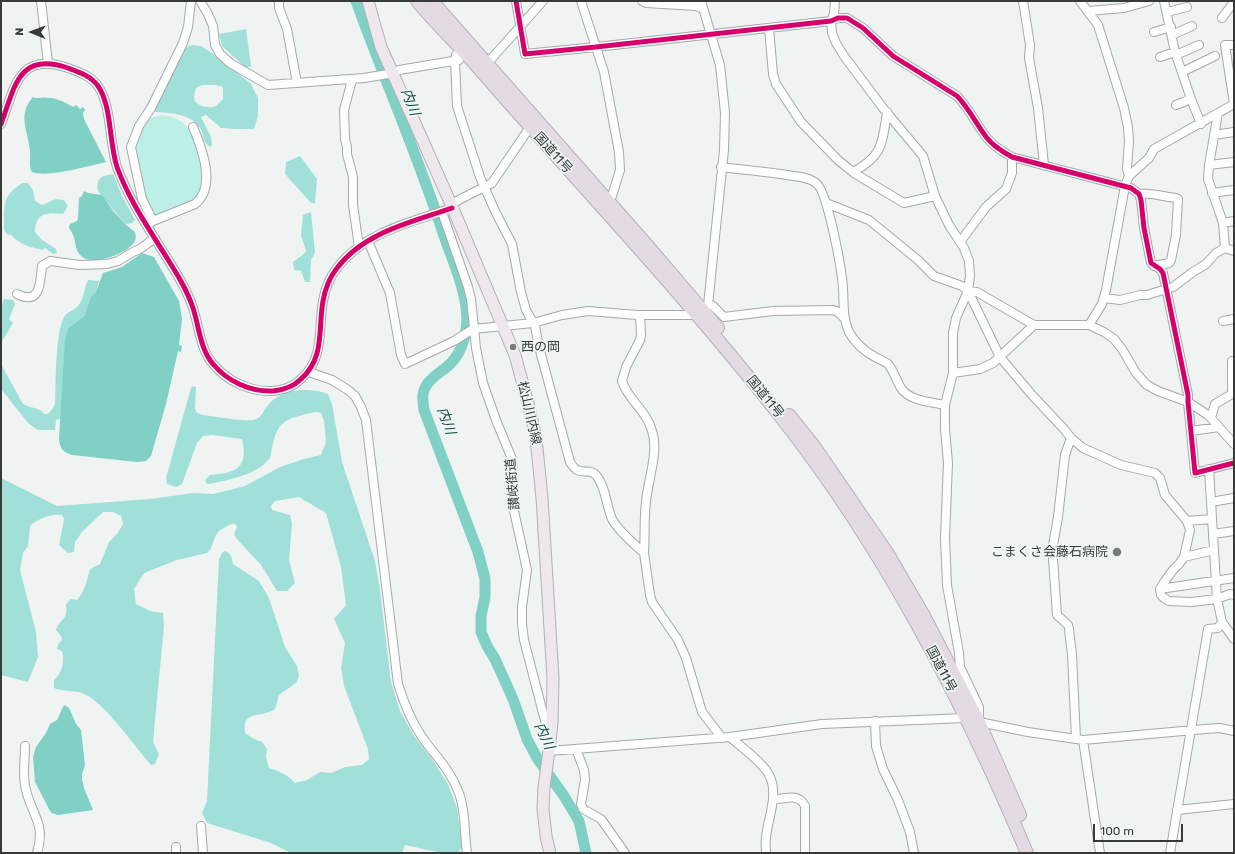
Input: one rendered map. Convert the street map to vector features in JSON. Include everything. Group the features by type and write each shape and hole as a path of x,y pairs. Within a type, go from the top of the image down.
{"highway":[{"name":"国道11号","path":"417,1 484,67 604,203 702,310 773,394 814,446 888,554 923,614 979,722 1014,800 1035,853"},
{"name":"国道11号","path":"432,1 530,127 604,203"},
{"name":"国道11号","path":"702,310 812,459 890,576 943,672 1003,795 1028,853"}],"main road":[{"name":"松山川内線","path":"368,1 391,73 446,209 515,355 536,438 540,467 553,678 550,739 543,809 546,836 550,853"}],"street":[{"path":"40,1 48,63"},
{"path":"191,1 188,27 183,43 151,108 139,126 131,147 142,199 154,238 186,291 193,308 204,350 208,358 224,375 247,388 256,390 282,390 298,382 309,372 319,351 322,303 325,291 336,269 343,260 368,241 395,227 446,209 486,188 492,183 530,127"},
{"path":"200,1 213,26 215,45 220,54 230,63 268,85 352,80 457,59 457,106 480,177 512,244 521,292 526,310 535,326 539,347 570,462 578,471 591,472 595,475 605,495 613,519 636,547 644,553"},
{"path":"279,1 279,8 287,29 297,83"},
{"path":"516,1 525,54 769,28 847,18 863,28 893,56 957,96 965,104 987,138 1003,152 1012,157 1131,188 1139,194 1141,200 1152,263 1163,273 1188,395 1196,473 1234,463"},
{"path":"484,67 543,1"},
{"path":"581,1 604,72 619,152 620,170 612,196 604,203"},
{"path":"642,1 646,3 696,6 703,9"},
{"path":"701,1 720,65 725,113 724,150 702,310"},
{"path":"835,1 834,14 831,21 832,33 836,43 844,56 887,112 923,156 935,196 969,262 970,276 968,291 956,318 953,333 953,373 945,405 945,429 948,463 945,538 947,585 959,653 960,667 979,707 979,722"},
{"path":"1023,1 1030,44 1029,58 1038,108 1044,165"},
{"path":"1080,1 1098,24 1124,108 1128,126 1129,141 1127,169 1129,176"},
{"path":"1088,11 1102,5 1124,8 1149,1"},
{"path":"1164,1 1176,54 1201,124"},
{"path":"1222,18 1234,2"},
{"path":"1167,12 1187,7"},
{"path":"1154,32 1171,31 1192,26"},
{"path":"769,28 773,74 781,93 801,122 813,136 852,172 904,203 935,196"},
{"path":"1160,57 1176,54 1200,45"},
{"path":"1090,325 1104,298 1125,186 1129,176 1148,158 1154,148 1201,124 1234,104 1225,45 1234,45"},
{"path":"1182,72 1215,56"},
{"path":"1,124 14,89 21,76 25,71 36,65 48,63 62,66 82,73 93,80 105,99 112,145 117,166 127,189 150,223"},
{"path":"352,80 344,110 345,140 348,147 347,154 353,177 353,205 359,247"},
{"path":"1176,105 1191,99"},
{"path":"852,172 871,161 882,145 887,112"},
{"path":"1218,113 1208,179 1223,223 1225,248"},
{"path":"150,223 195,204 202,198 205,192 207,180 205,167 193,127"},
{"path":"1214,135 1234,132"},
{"path":"960,242 986,207 1006,189 1012,173 1012,157"},
{"path":"1209,165 1234,162"},
{"path":"721,167 764,171 811,179 818,184 826,203 842,279 844,318 850,332 859,347 874,357 887,363 894,372 901,388 907,395 920,400 945,405"},
{"path":"1212,193 1234,190"},
{"path":"1139,194 1145,193 1178,199 1176,235 1171,260 1169,263 1154,266"},
{"path":"826,203 869,220 918,260 934,276 962,286 968,291 1000,357 1071,438 1082,448 1121,465 1155,472 1160,478 1165,495 1187,521 1190,530 1184,557 1160,589 1161,595 1169,601 1190,602 1217,599 1230,594 1234,595"},
{"name":"讃岐街道","path":"446,209 471,299 472,330 483,383 512,460 514,511 527,570 522,607 524,640 550,739"},
{"path":"1223,223 1234,221"},
{"path":"18,294 27,298 32,298 36,295 39,288 42,266 50,261 80,265 107,264 118,261 140,249 154,238"},
{"path":"368,241 390,293 401,356 405,364 454,341 472,330 533,322 588,311 640,315 702,310 712,306 724,317 773,311 832,310 838,312 844,318"},
{"path":"1104,298 1120,300 1140,295 1147,295 1173,287 1206,264 1216,253 1225,248 1234,251"},
{"path":"968,291 977,292 1034,325 1090,325 1114,339 1122,349 1136,373 1147,385 1158,391 1188,402 1211,418 1234,444"},
{"path":"640,315 640,340 626,367 622,381 630,397 647,419 653,432 654,448 646,502 644,553 649,591 652,602 678,640 686,658 702,712 726,738 760,764 768,774 773,788 773,800 766,837 766,853"},
{"path":"1223,321 1234,319"},
{"path":"953,373 980,369 993,363 1034,325"},
{"path":"1211,418 1215,404 1232,394 1232,361"},
{"path":"309,372 332,380 348,390 355,396 364,413 371,456 398,684 402,697 422,737 443,762 459,792 464,811 467,853"},
{"path":"1191,431 1219,427"},
{"path":"1071,438 1065,455 1058,517 1053,545 1053,559 1057,615 1068,624 1069,629 1080,740 1100,853"},
{"path":"1209,469 1217,599 1222,622 1234,639"},
{"path":"1211,502 1234,498"},
{"path":"1187,521 1212,519"},
{"path":"1213,534 1234,531"},
{"path":"1184,557 1214,550"},
{"path":"1160,589 1234,578"},
{"path":"1170,853 1208,629 1218,628 1222,622"},
{"path":"549,751 726,738 822,724 965,718 1028,732 1080,740 1220,728 1234,730"},
{"path":"875,721 876,746 883,769 898,800 910,832 914,853"},
{"path":"25,746 25,789 40,827 40,839 37,853"},
{"path":"576,749 584,770 585,780 581,804 584,809 601,819 619,842 625,853"},
{"path":"773,800 794,797 803,801 805,806 805,853"},
{"path":"1177,810 1234,804"},
{"path":"200,826 203,853"}],"shaded area":[{"path":"246,29 251,66 246,68 222,46 219,34"},
{"path":"193,45 201,46 251,84 258,98 258,116 254,129 221,128 206,115 201,117 211,137 212,145 210,147 205,142 200,128 191,119 179,115 154,112 154,107 184,48","holes":["202,85 215,85 223,87 223,99 218,105 213,107 201,106 195,101 194,94 196,88"]},
{"path":"33,97 55,99 73,107 76,105 80,109 83,107 85,110 83,113 84,119 106,162 58,173 48,174 32,172 30,167 30,151 24,116 28,104"},
{"path":"161,115 177,119 191,132 204,169 205,181 195,202 155,219 145,196 133,146 145,122 150,118"},
{"path":"300,156 317,179 315,203 311,203 285,174 286,162"},
{"path":"113,174 122,196 135,220 132,223 125,224 98,191 98,183 100,178"},
{"path":"22,183 28,183 33,190 35,201 42,205 56,199 64,200 68,206 63,214 52,213 43,215 37,221 35,232 41,239 56,249 57,253 53,254 45,248 42,250 30,247 16,240 5,231 5,202 9,194"},
{"path":"84,191 102,195 114,212 135,232 135,241 126,250 112,257 96,260 84,258 78,252 74,236 69,228 70,224 77,221 79,198 82,196"},
{"path":"311,212 315,253 311,260 310,282 305,282 301,271 294,270 293,262 305,253 306,250 301,236 303,215"},
{"path":"142,253 154,257 179,301 182,319 179,345 182,346 181,352 178,351 166,404 151,456 146,461 137,462 72,455 66,453 62,450 59,439 65,339 68,328 84,316 91,297 96,292 103,273 122,267"},
{"path":"88,280 99,281 96,292 91,298 84,316 68,328 61,419 56,420 55,430 38,430 29,424 1,389 1,364 23,404 42,411 44,414 48,414 55,404 57,346 61,325 65,315 80,303"},
{"path":"4,299 13,300 15,304 9,319 13,323 1,343 1,307"},
{"path":"193,386 196,387 195,409 197,413 245,420 258,418 274,399 288,392 296,390 313,390 328,394 332,404 342,462 375,561 391,682 400,711 414,736 448,784 457,808 462,847 458,853 442,853 405,845 402,853 291,853 271,843 207,823 202,813 207,801 219,559 225,551 230,554 233,564 259,581 269,598 285,647 297,666 299,676 297,682 279,695 275,709 264,714 249,717 246,721 245,733 262,742 267,749 266,757 269,768 283,774 295,783 307,780 320,772 331,773 345,767 362,765 369,759 368,749 344,686 341,668 345,643 334,619 346,605 341,567 326,513 299,497 275,501 271,506 272,510 290,515 292,524 289,560 295,583 287,591 277,591 261,565 236,538 234,534 237,527 235,524 229,525 217,533 212,547 207,553 177,560 144,573 134,589 136,604 150,611 163,613 164,626 153,742 159,754 155,764 151,765 109,714 90,697 79,692 54,688 54,680 61,670 63,659 62,651 57,649 58,644 62,640 61,636 56,630 65,616 66,604 71,599 77,600 80,597 90,569 100,564 109,542 117,534 123,524 121,516 113,512 103,512 82,532 75,542 74,552 68,553 59,545 64,519 62,515 45,517 30,526 28,546 23,553 20,570 36,632 38,657 28,682 1,675 1,478 57,506 150,499 193,493 213,494 245,486 280,467 321,455 326,442 324,421 321,413 312,412 290,419 281,425 274,440 270,458 264,465 250,473 225,481 209,484 206,483 205,480 210,475 227,473 238,468 242,463 244,449 242,439 212,435 203,436 197,443 182,484 176,487 167,484 166,478 191,388"},
{"path":"64,705 68,707 76,724 81,730 85,765 82,779 93,810 58,815 50,811 35,782 33,757 36,747 46,733 50,724 57,720"}],"waterway":[{"name":"内川","path":"356,1 434,206 457,271 465,299 467,323 462,345 455,359 428,383 423,392 423,401 424,410 478,552 485,579 485,597 481,616 481,632 513,699 527,739 537,758 564,796 579,821 586,853"}],"cycle path":[{"path":"516,1 525,54 831,21 838,18 847,18 863,28 893,56 957,96 989,141 1005,153 1012,157 1131,188 1139,194 1141,200 1144,228 1151,263 1163,273 1188,395 1195,473 1234,463"},
{"path":"1,124 10,97 21,76 29,68 38,64 51,64 68,68 88,77 98,86 103,94 106,104 114,157 117,167 127,191 185,288 191,301 205,351 213,364 225,376 256,390 273,391 284,389 292,386 309,371 314,362 319,343 323,301 326,288 334,272 348,256 361,245 390,230 452,208"}],"place":[{"name":"西の岡","path":"513,347"},
{"name":"こまくさ会藤石病院","path":"1117,552"}]}
